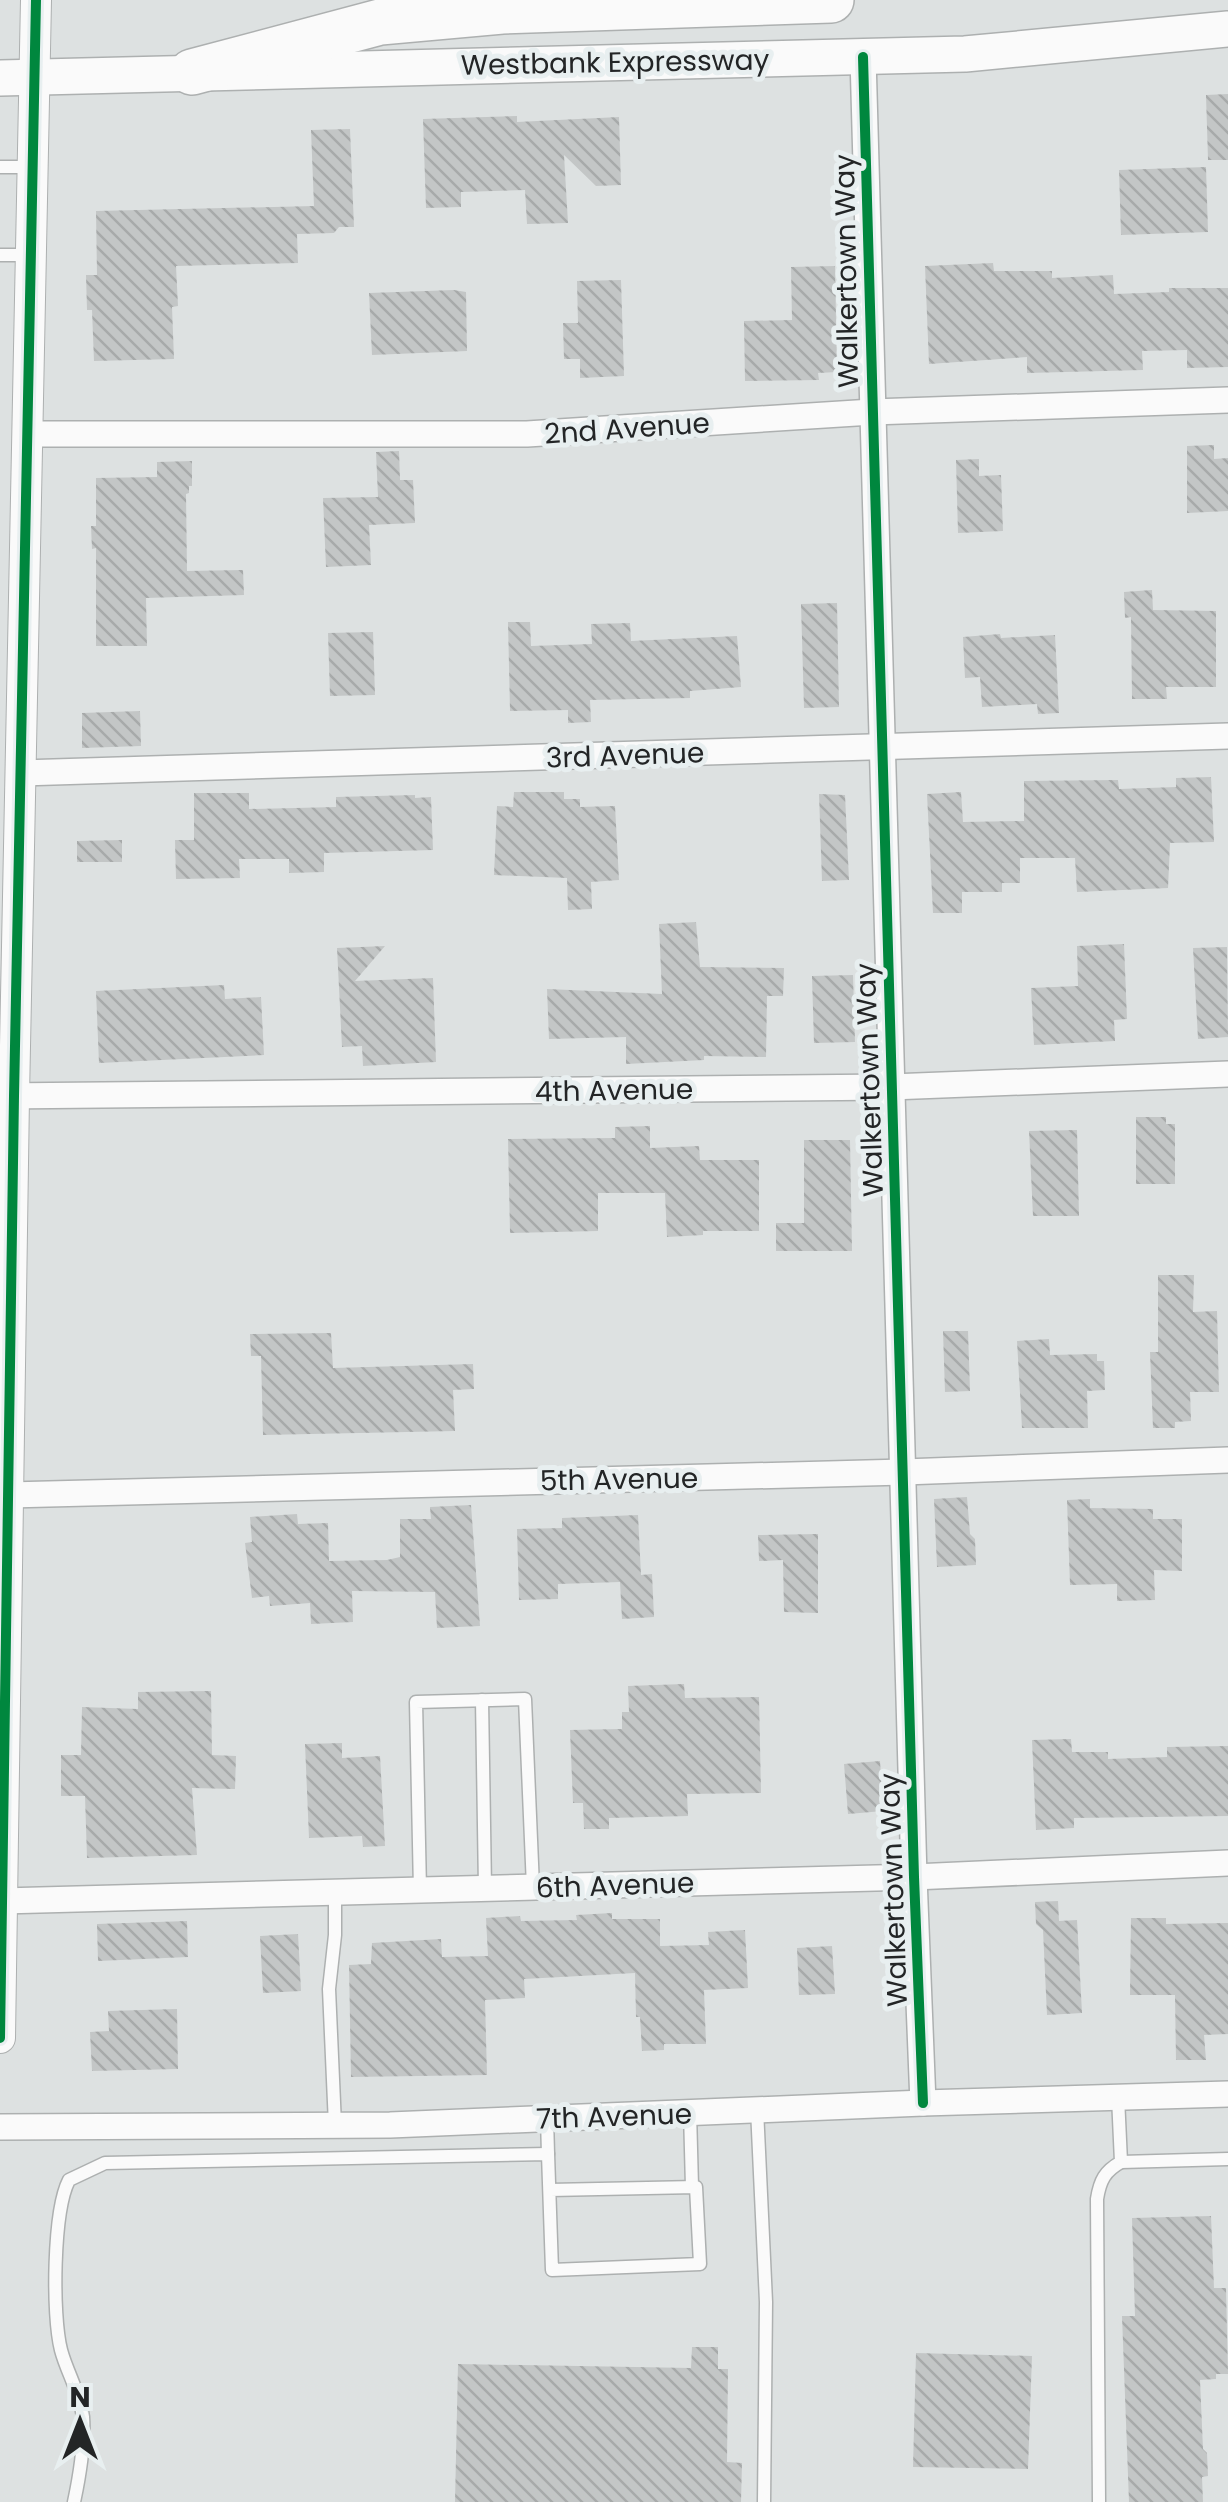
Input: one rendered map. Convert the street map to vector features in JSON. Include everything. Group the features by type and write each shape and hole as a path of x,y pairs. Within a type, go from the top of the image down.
{"highway":[{"path":"192,72 380,22 502,10 831,0"}],"main road":[{"name":"Westbank Expressway","path":"16,78 964,54 1228,29"}],"street":[{"path":"0,2038 9,1495 7,1096 22,772 26,434 14,255 31,167 16,78 36,0"},
{"name":"Walkertown Way","path":"862,57 923,2103"},
{"name":"2nd Avenue","path":"26,434 528,434 872,412 1228,400"},
{"name":"3rd Avenue","path":"22,772 1228,736"},
{"name":"4th Avenue","path":"7,1096 891,1086 1228,1074"},
{"name":"5th Avenue","path":"9,1495 1228,1460"},
{"name":"6th Avenue","path":"2,1901 914,1877 1228,1863"},
{"name":"7th Avenue","path":"0,2127 335,2125 1228,2094"}],"lane":[{"path":"0,166 31,167"},
{"path":"420,1890 416,1702 482,1700 524,1699 533,1887"},
{"path":"482,1700 485,1888"},
{"path":"335,1892 335,1935 328,1988 335,2125"},
{"path":"1118,2098 1121,2162"},
{"path":"757,2110 766,2302 764,2502"},
{"path":"690,2112 692,2186"},
{"path":"547,2118 552,2270 700,2264 696,2186 550,2190"},
{"path":"74,2502 83,2448 82,2416 78,2390 61,2350 57,2328 58,2212 69,2180 105,2162 548,2154"},
{"path":"1099,2502 1100,2181 1121,2162 1228,2159"}],"building":[{"path":"1228,94 1228,160 1208,160 1206,95"},
{"path":"517,116 517,122 619,117 621,185 596,186 564,155 568,223 527,224 525,190 461,192 461,207 426,208 423,119"},
{"path":"350,129 354,227 339,227 334,233 297,234 298,263 176,266 178,306 172,307 174,359 94,361 86,275 97,275 96,211 314,206 311,130"},
{"path":"1206,167 1208,232 1121,235 1119,170"},
{"path":"993,263 994,271 1052,271 1052,278 1113,275 1114,294 1169,292 1169,288 1228,288 1228,367 1187,368 1187,350 1142,351 1143,370 1027,373 1027,357 929,364 925,266"},
{"path":"835,266 837,372 818,373 819,380 745,381 744,321 792,320 791,267"},
{"path":"621,280 624,376 580,378 580,359 564,359 563,323 578,323 577,281"},
{"path":"466,292 467,351 372,355 369,293"},
{"path":"1214,445 1214,459 1228,458 1228,511 1187,513 1187,446"},
{"path":"399,451 400,480 413,480 415,523 369,525 371,565 326,567 323,498 378,497 376,452"},
{"path":"979,459 979,476 1001,475 1003,531 958,533 956,460"},
{"path":"192,461 192,486 186,494 187,571 243,570 244,595 146,598 147,646 96,646 96,548 92,549 91,526 96,526 96,478 157,477 157,462"},
{"path":"1152,590 1153,610 1216,611 1216,687 1166,687 1167,699 1132,699 1131,617 1125,618 1124,592"},
{"path":"837,603 839,707 804,708 801,604"},
{"path":"508,622 530,622 531,646 592,644 591,624 630,623 631,641 737,636 741,687 690,691 690,698 590,700 591,722 568,723 568,710 510,711"},
{"path":"373,632 375,695 330,696 328,633"},
{"path":"1000,634 1001,638 1055,635 1059,713 1038,714 1037,704 982,707 980,677 965,678 963,637"},
{"path":"140,711 141,746 82,748 82,713"},
{"path":"1211,777 1214,842 1170,843 1168,888 1077,892 1075,858 1020,858 1020,883 1002,883 1002,892 962,892 962,913 933,913 927,794 961,792 963,822 1024,821 1024,781 1118,780 1119,789 1176,787 1176,778"},
{"path":"514,792 564,792 564,799 580,799 580,807 615,806 619,880 591,882 592,909 568,910 567,878 494,875 497,806 513,807"},
{"path":"194,793 249,793 249,809 336,807 336,797 431,797 433,850 324,853 324,872 289,873 289,859 239,859 240,878 176,879 175,840 194,840"},
{"path":"819,794 845,795 849,880 822,881"},
{"path":"122,840 122,862 77,862 77,841"},
{"path":"696,922 700,967 784,968 783,996 767,996 766,1057 704,1056 704,1060 626,1064 626,1037 549,1039 547,989 662,994 659,924"},
{"path":"1124,944 1127,1019 1114,1020 1115,1041 1034,1045 1031,988 1078,986 1077,946"},
{"path":"385,946 355,981 433,978 436,1062 363,1066 362,1046 342,1047 337,948"},
{"path":"1227,947 1228,1037 1198,1039 1193,948"},
{"path":"853,975 855,1042 814,1043 812,976"},
{"path":"224,985 225,999 261,997 264,1055 99,1063 96,991"},
{"path":"1136,1117 1166,1117 1166,1124 1175,1124 1175,1184 1136,1184"},
{"path":"650,1126 650,1148 699,1146 700,1160 759,1160 759,1231 703,1231 703,1235 667,1237 665,1193 598,1193 598,1231 510,1233 508,1139 615,1138 615,1127"},
{"path":"1077,1130 1079,1216 1033,1216 1029,1131"},
{"path":"804,1140 850,1140 852,1251 776,1251 776,1223 804,1223"},
{"path":"1158,1275 1194,1275 1193,1312 1217,1311 1219,1392 1190,1392 1191,1421 1175,1422 1175,1428 1153,1428 1150,1352 1158,1352"},
{"path":"943,1331 968,1331 970,1391 945,1392"},
{"path":"331,1333 333,1368 473,1364 474,1389 453,1390 455,1431 263,1435 261,1356 251,1356 250,1334"},
{"path":"1049,1339 1050,1355 1097,1354 1097,1361 1104,1361 1105,1390 1087,1391 1088,1428 1022,1428 1017,1341"},
{"path":"967,1497 976,1565 937,1567 934,1499"},
{"path":"1090,1499 1090,1508 1153,1509 1153,1519 1182,1519 1182,1571 1154,1570 1155,1600 1117,1601 1117,1584 1070,1585 1067,1500"},
{"path":"471,1505 480,1626 437,1628 435,1592 352,1591 353,1622 311,1624 310,1603 270,1606 269,1596 252,1598 245,1543 252,1542 250,1517 297,1514 298,1524 328,1523 329,1561 387,1560 400,1557 400,1519 431,1519 430,1507"},
{"path":"638,1515 641,1575 652,1574 654,1617 622,1619 620,1582 558,1584 558,1599 519,1600 517,1529 562,1528 562,1518"},
{"path":"818,1534 818,1613 784,1612 783,1560 759,1561 758,1535"},
{"path":"684,1684 685,1698 759,1697 761,1793 687,1794 688,1816 609,1818 609,1829 584,1829 583,1803 573,1803 570,1730 622,1729 622,1712 629,1712 628,1686"},
{"path":"211,1691 212,1755 236,1756 235,1789 192,1788 197,1855 87,1858 85,1796 61,1796 61,1755 81,1755 82,1707 138,1709 138,1692"},
{"path":"1071,1739 1072,1752 1108,1752 1108,1759 1167,1757 1167,1747 1228,1746 1228,1816 1074,1818 1074,1828 1036,1830 1032,1740"},
{"path":"342,1743 342,1758 380,1756 385,1846 363,1847 362,1836 309,1838 305,1744"},
{"path":"880,1761 883,1811 848,1814 844,1764"},
{"path":"1058,1901 1059,1921 1077,1920 1082,2013 1047,2015 1043,1930 1036,1924 1035,1902"},
{"path":"612,1913 612,1919 660,1919 660,1946 709,1945 708,1932 745,1930 748,1988 704,1990 706,2044 664,2044 664,2050 642,2051 635,1973 524,1979 525,1998 485,2000 487,2075 351,2077 349,1965 371,1964 372,1943 441,1939 442,1957 488,1956 486,1918 577,1920 576,1915"},
{"path":"1131,1918 1166,1918 1166,1924 1228,1923 1228,2034 1204,2035 1206,2060 1176,2060 1175,1995 1130,1995"},
{"path":"187,1921 188,1957 98,1961 97,1924"},
{"path":"298,1934 301,1991 263,1993 260,1936"},
{"path":"832,1946 835,1994 799,1995 797,1948"},
{"path":"177,2009 178,2069 92,2071 90,2032 109,2031 108,2011"},
{"path":"1211,2216 1214,2288 1226,2288 1228,2374 1200,2380 1208,2476 1202,2477 1203,2502 1129,2502 1122,2316 1135,2316 1132,2218"},
{"path":"692,2347 718,2347 718,2369 728,2369 727,2462 742,2463 741,2502 455,2502 458,2364 691,2368"},
{"path":"916,2353 1032,2356 1028,2469 913,2467"}],"cycle path":[{"path":"0,2038 36,0"},
{"path":"863,57 923,2103"}]}
